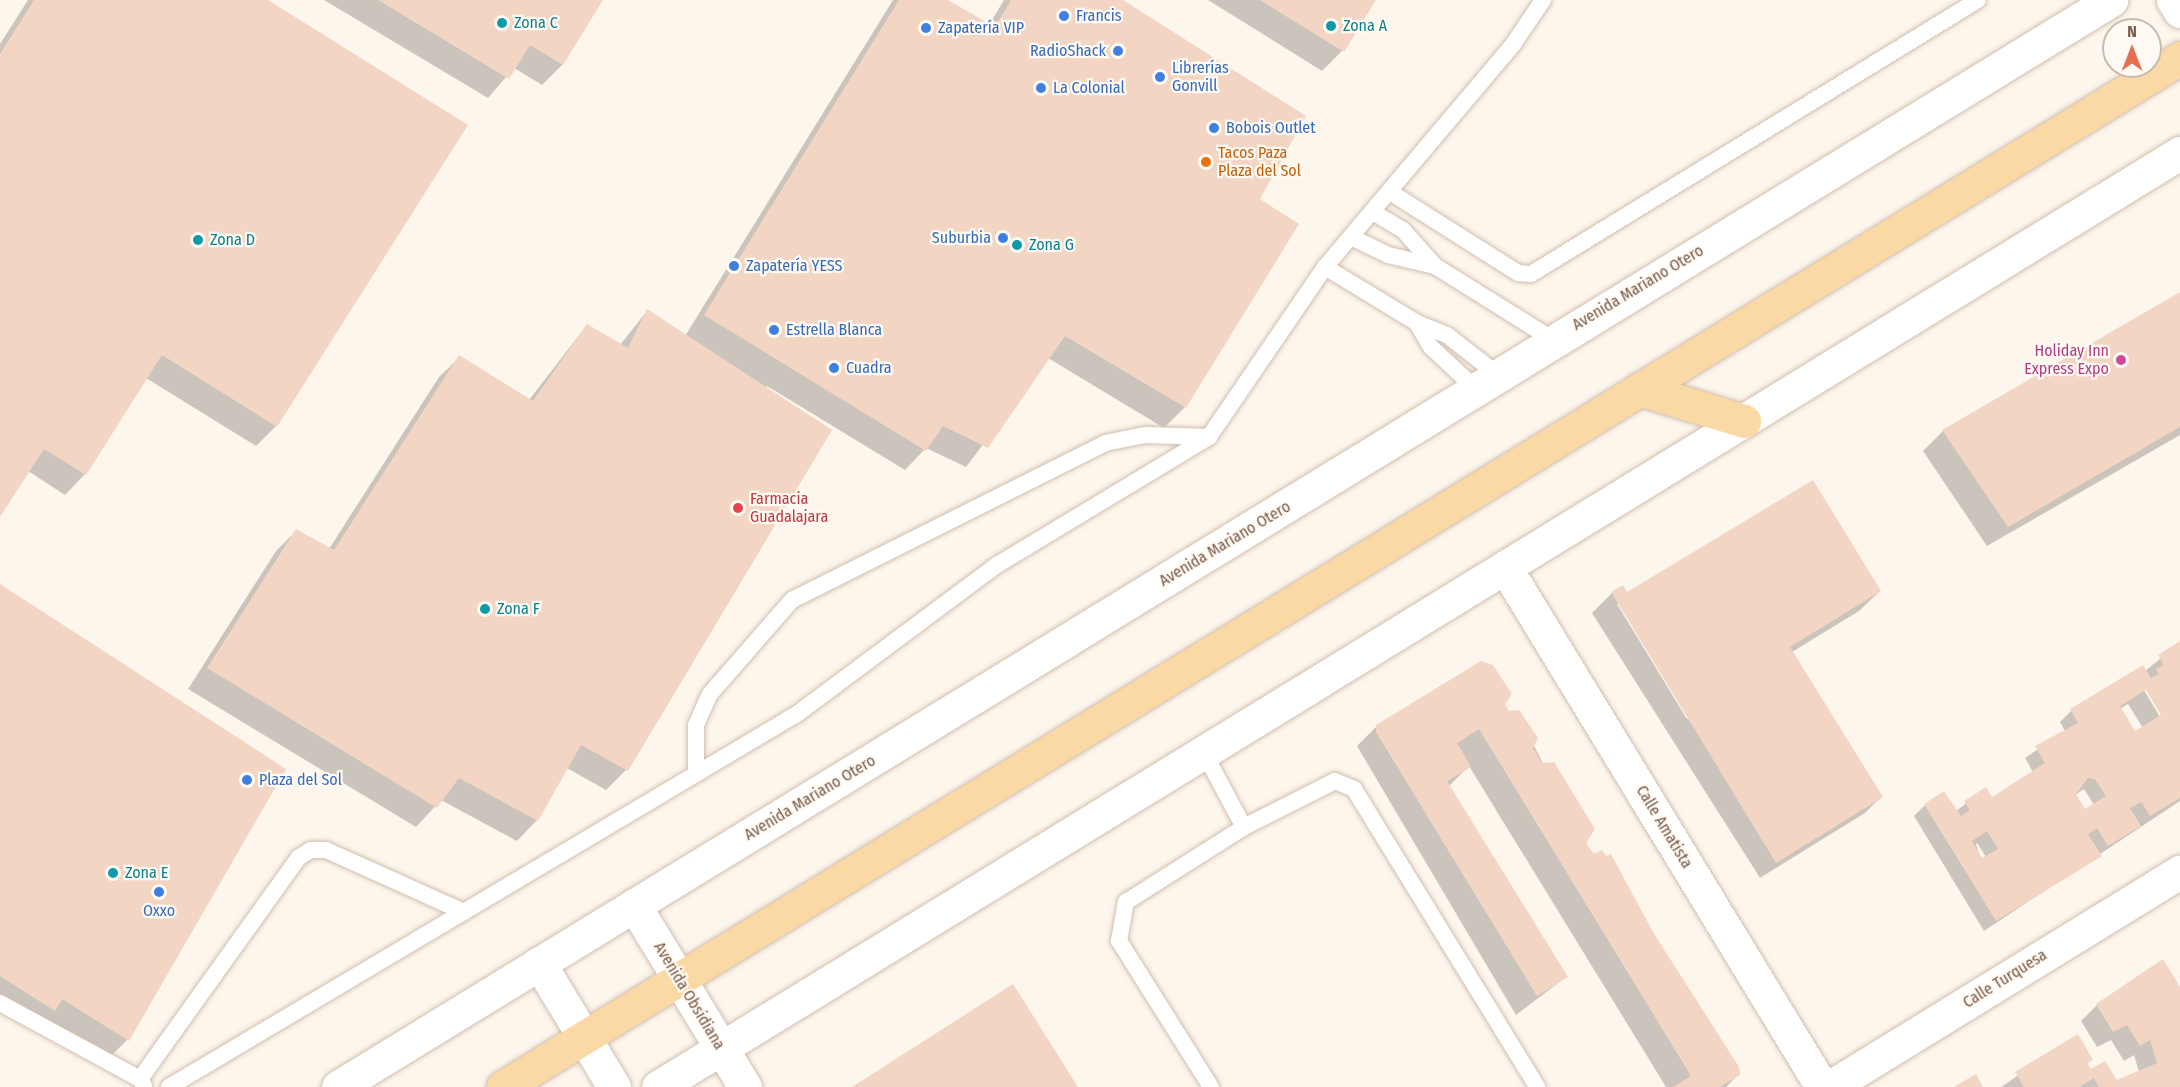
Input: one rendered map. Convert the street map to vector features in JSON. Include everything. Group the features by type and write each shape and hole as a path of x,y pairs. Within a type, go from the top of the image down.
{"main road":[{"name":"Avenida Mariano Otero","path":"338,1087 1487,383 1552,339 2111,0"},
{"path":"2173,0 2180,11"},
{"path":"503,1087 2180,58"},
{"path":"658,1087 2180,153"},
{"path":"1639,389 1744,421"},
{"name":"Calle Amatista","path":"1505,567 1822,1087"},
{"name":"Calle Turquesa","path":"1830,1087 2180,872"},
{"name":"Avenida Obsidiana","path":"634,905 745,1087"},
{"path":"539,963 614,1087"}],"lane":[{"path":"169,1087 796,714 997,565 1209,437 1325,267 1514,43 1543,0"},
{"path":"1390,192 1518,273 1531,274 1978,0"},
{"path":"1373,212 1403,230 1435,266 1552,339"},
{"path":"1351,237 1388,255 1435,266"},
{"path":"1325,267 1417,323 1448,335 1487,383"},
{"path":"1417,323 1431,347 1487,383"},
{"path":"696,774 696,725 710,694 792,600 1105,443 1145,435 1209,437"},
{"path":"1203,751 1244,827"},
{"path":"1211,1087 1119,941 1119,922 1126,902 1244,827 1325,784 1335,781 1354,789 1536,1087"},
{"path":"0,1003 142,1083 298,858 311,850 326,849 464,912"}],"building":[{"name":"Zona D","path":"34,0 268,0 468,125 277,427 162,355 86,475 44,449 0,517 0,54"},
{"name":"Zona C","path":"378,0 603,0 563,65 530,45 509,79"},
{"name":"Zona G","path":"899,0 948,0 995,27 1011,0 1123,0 1306,116 1260,199 1299,224 1186,408 1065,336 988,448 943,426 926,451 704,315"},
{"name":"Zona A","path":"1260,0 1376,0 1344,52"},
{"name":"Holiday Inn Express Expo","path":"2180,292 2180,427 2008,527 1942,430"},
{"name":"Zona F","path":"647,309 832,430 628,771 581,745 538,821 459,778 437,808 207,668 296,529 334,550 459,355 533,401 587,324 628,348"},
{"path":"1813,480 1881,591 1790,647 1883,797 1776,863 1611,592 1623,585 1627,592"},
{"name":"Zona E","path":"0,584 286,769 129,1041 62,999 55,1011 0,976"},
{"path":"2180,641 2180,798 2150,816 2141,802 2130,808 2141,826 2108,846 2097,828 2088,834 2102,856 1996,921 1924,804 1944,791 1961,816 1970,810 1964,801 1986,787 1992,797 2045,763 2035,746 2078,723 2070,709 2143,665 2151,678 2159,674 2156,669 2164,665 2158,655","holes":["2146,690 2161,715 2135,731 2120,706","2088,778 2095,779 2106,796 2085,809 2076,794","1987,831 1998,849 1982,858 1972,841"]},
{"path":"1481,661 1493,665 1512,694 1505,704 1509,711 1519,710 1538,738 1533,748 1542,763 1554,762 1595,829 1586,843 1594,854 1602,850 1606,856 1611,854 1653,932 1739,1067 1740,1075 1720,1087 1673,1087 1691,1076 1479,729 1457,743 1471,767 1447,781 1568,977 1537,996 1376,732 1376,725"},
{"path":"2163,959 2180,987 2180,1087 2099,1087 2094,1078 2079,1087 2024,1087 2015,1072 2078,1034 2093,1060 2087,1063 2091,1069 2105,1061 2117,1080 2157,1063 2150,1040 2140,1046 2127,1025 2113,1032 2096,1004"},
{"path":"1013,984 1078,1087 852,1087"},
{"path":"1976,1074 1983,1087 1954,1087"}],"place":[{"name":"Francis","path":"1064,16"},
{"name":"Zona C","path":"502,23"},
{"name":"Zona A","path":"1331,26"},
{"name":"Zapatería VIP","path":"926,28"},
{"name":"RadioShack","path":"1118,51"},
{"name":"Librerías Gonvill","path":"1160,77"},
{"name":"La Colonial","path":"1041,88"},
{"name":"Bobois Outlet","path":"1214,128"},
{"name":"Tacos Paza Plaza del Sol","path":"1206,162"},
{"name":"Suburbia","path":"1003,238"},
{"name":"Zona D","path":"198,240"},
{"name":"Zona G","path":"1017,245"},
{"name":"Zapatería YESS","path":"734,266"},
{"name":"Estrella Blanca","path":"774,330"},
{"name":"Holiday Inn Express Expo","path":"2121,360"},
{"name":"Cuadra","path":"834,368"},
{"name":"Farmacia Guadalajara","path":"738,508"},
{"name":"Zona F","path":"485,609"},
{"name":"Plaza del Sol","path":"247,780"},
{"name":"Zona E","path":"113,873"},
{"name":"Oxxo","path":"159,892"}]}
